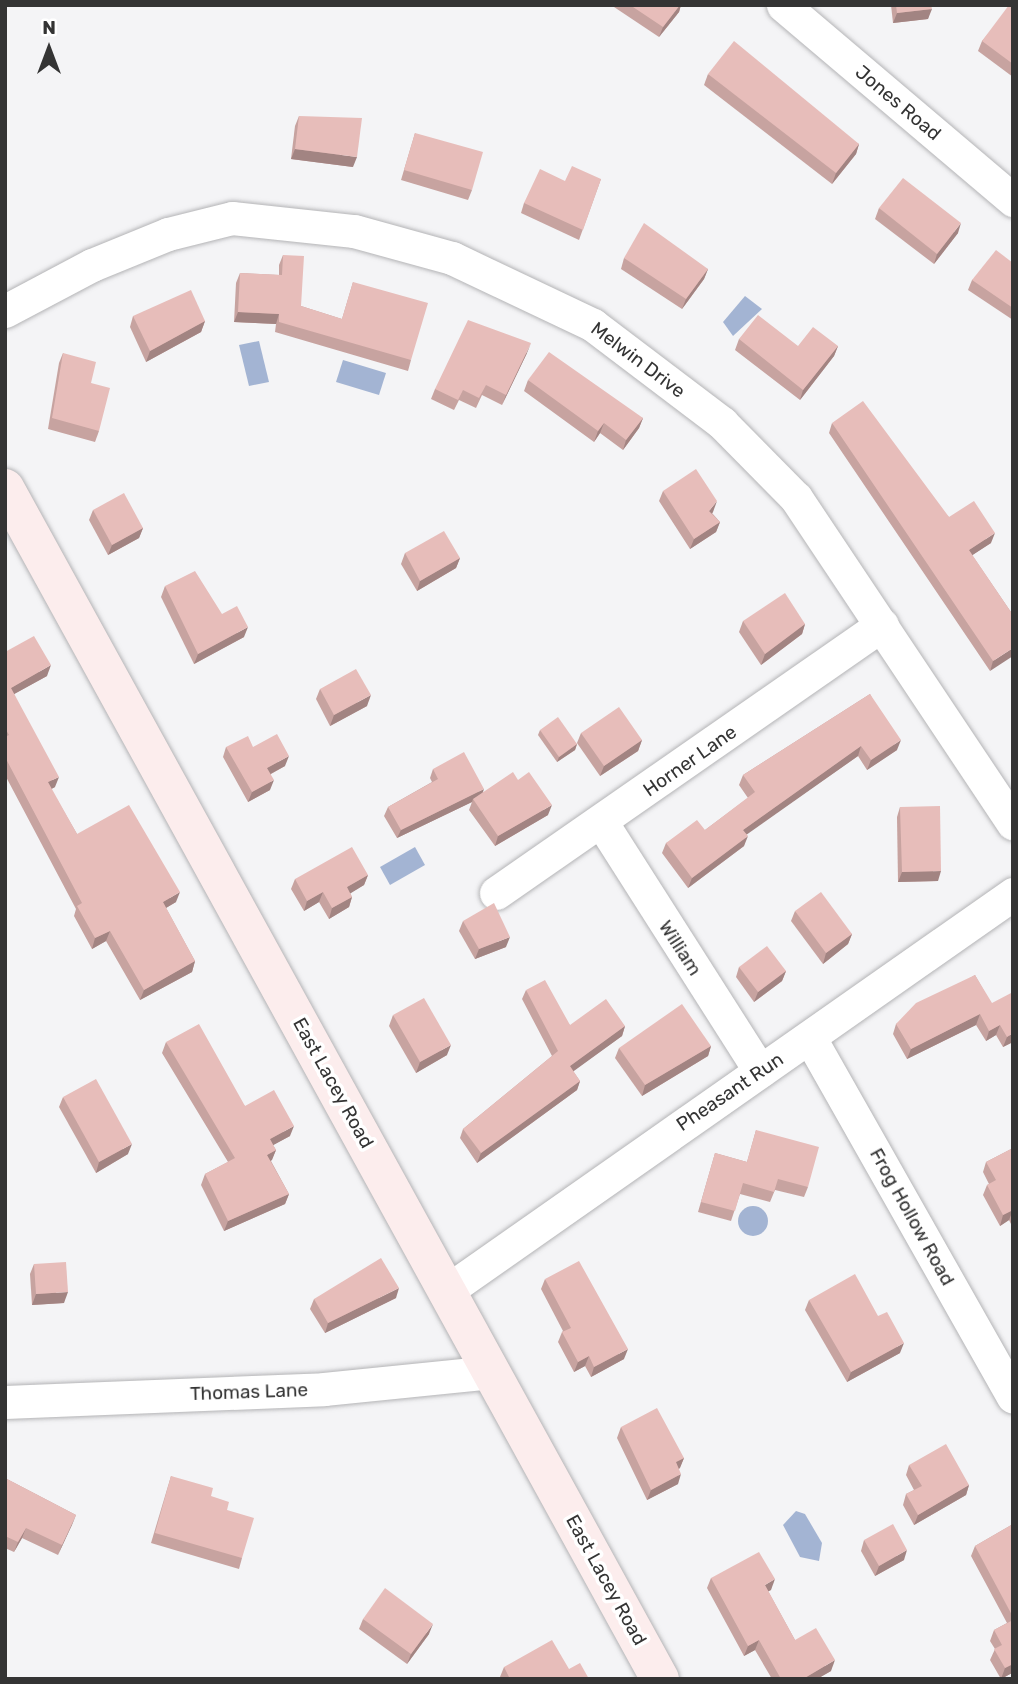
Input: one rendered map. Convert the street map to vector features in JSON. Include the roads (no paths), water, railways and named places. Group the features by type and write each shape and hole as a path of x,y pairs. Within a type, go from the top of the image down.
{"street":[{"name":"Jones Road","path":"783,5 1013,200"},
{"name":"Melwin Drive","path":"5,311 92,265 168,234 233,218 354,231 452,258 593,325 722,423 796,498 1013,823"},
{"name":"East Lacey Road","path":"5,488 660,1679"},
{"name":"Horner Lane","path":"496,893 602,823 882,625"},
{"name":"William","path":"602,823 760,1071"},
{"name":"Pheasant Run","path":"447,1290 1013,894"},
{"name":"Frog Hollow Road","path":"810,1038 1013,1397"},
{"name":"Thomas Lane","path":"5,1402 324,1389 491,1372"}],"water":[{"path":"745,296 762,309 733,336 723,322"},
{"path":"259,341 269,382 249,386 239,345"},
{"path":"343,360 386,373 379,395 336,382"},
{"path":"415,847 425,865 390,885 380,867"},
{"path":"753,1206 763,1211 768,1221 763,1231 753,1236 743,1231 738,1221 743,1211"},
{"path":"796,1511 805,1514 822,1543 819,1561 800,1557 783,1525"}]}
